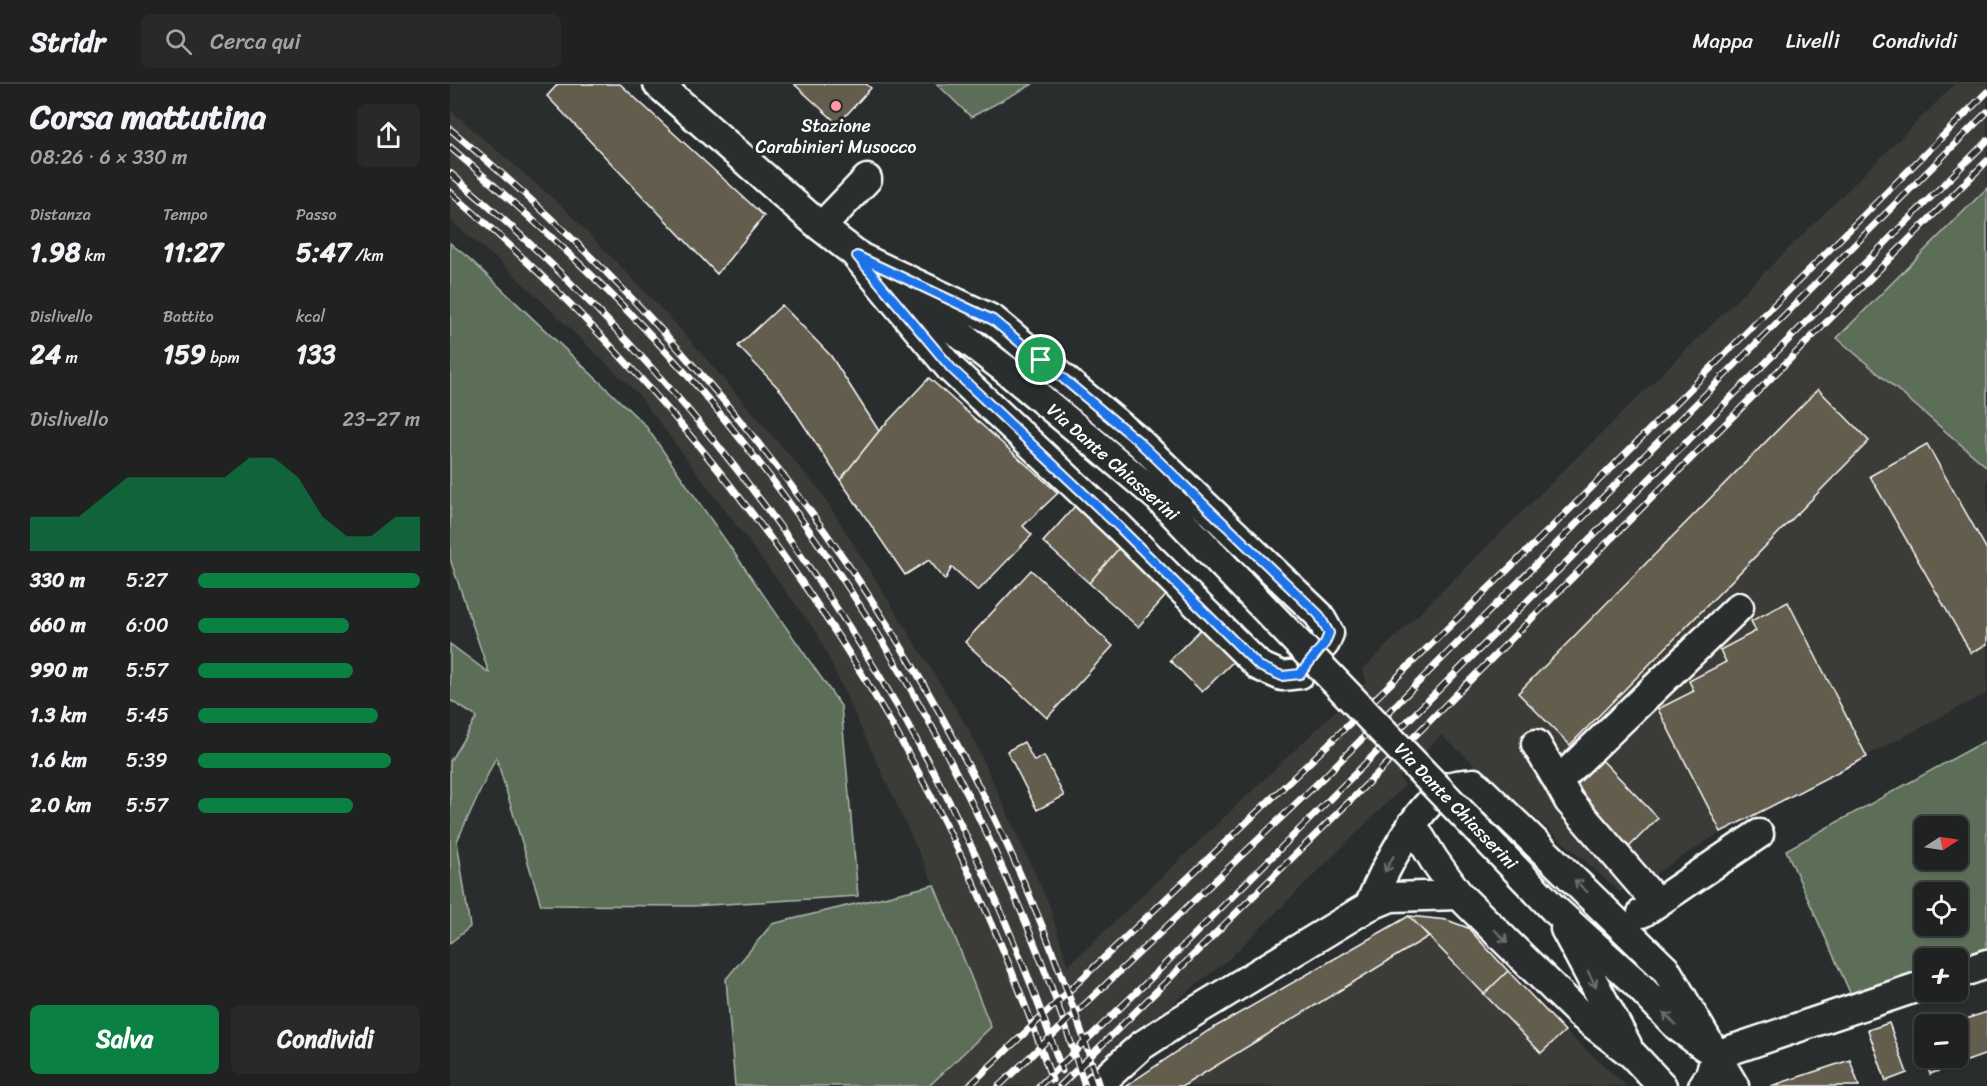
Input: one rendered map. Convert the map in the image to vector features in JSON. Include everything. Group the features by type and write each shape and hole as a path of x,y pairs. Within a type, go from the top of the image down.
{"street":[{"name":"Via Dante Chiasserini","path":"658,84 821,227 1010,373 1159,498 1554,909 1637,984 1678,1027 1716,1055 1734,1086"},
{"path":"821,227 867,179"},
{"path":"857,256 993,320 1137,440 1319,615 1329,633 1325,643 1300,674 1282,676 1259,666 1117,525 951,368 857,256"},
{"path":"1558,781 1739,607"},
{"path":"1536,744 1569,801 1648,909 1759,834"},
{"path":"1369,906 1380,880 1413,824 1448,787 1474,783 1666,970 1716,1055 1710,1075 1703,1086"},
{"path":"1413,824 1434,860 1459,895 1580,1014 1633,1055 1662,1086"},
{"path":"1097,1086 1141,1047 1173,1025 1369,906 1391,897 1459,895"},
{"name":"Via Dante Chiasserini","path":"1554,909 1633,1055"},
{"path":"1968,971 1987,964"},
{"path":"1716,1055 1914,988"}],"shaded area":[{"path":"1955,84 1987,84 1987,188 1837,338 1987,467 1987,693 1721,832 1639,884 1620,892 1441,735 1399,778 1405,785 1230,958 1162,1012 1084,1086 929,1086 991,1027 934,885 817,633 638,394 506,267 450,220 450,110 562,206 675,323 821,492 969,730 1049,904 1068,966 1366,682 1363,669"},
{"path":"1447,920 1468,928 1565,1031 1627,1086 1126,1086 1208,1031"}],"green space":[{"path":"937,84 1033,84 971,117"},
{"path":"1987,188 1987,467 1837,338"},
{"path":"450,243 470,259 645,425 841,706 858,896 692,906 541,905 496,757 457,841 470,927 450,943 450,761 477,717 450,700 450,644 489,673 450,559"},
{"path":"1987,740 1987,949 1968,956 1968,948 1914,948 1914,975 1852,997 1786,850"},
{"path":"934,885 991,1027 929,1086 735,1086 726,979 772,924"}],"building":[{"path":"558,84 620,84 764,216 717,274 547,96"},
{"name":"Stazione Carabinieri Musocco","path":"794,84 866,84 871,88 838,124"},
{"path":"782,305 831,356 879,431 840,480 782,392 738,346"},
{"path":"929,378 1058,493 1023,526 1032,535 978,591 952,567 945,580 929,560 905,575 840,480 879,431"},
{"path":"1818,389 1869,441 1570,745 1518,693"},
{"path":"1927,444 1987,550 1987,644 1971,653 1870,476"},
{"path":"1075,506 1120,547 1089,583 1043,542"},
{"path":"1120,547 1170,591 1138,627 1089,583"},
{"path":"1031,570 1113,646 1047,718 965,642"},
{"path":"1788,602 1867,757 1721,832 1658,709 1694,691 1689,681 1726,662 1720,650 1756,631 1751,621"},
{"path":"1205,625 1238,657 1202,692 1170,660"},
{"path":"1024,742 1034,761 1044,756 1064,796 1037,810 1007,751"},
{"path":"1598,756 1658,818 1629,847 1569,785"},
{"path":"1409,916 1447,920 1468,928 1508,971 1484,994"},
{"path":"1409,916 1429,936 1183,1086 1126,1086 1208,1031"},
{"path":"1508,971 1565,1031 1541,1053 1484,994"},
{"path":"1987,1012 1987,1054 1968,1061 1968,1018"},
{"path":"1889,1023 1907,1073 1886,1081 1868,1030"},
{"path":"1850,1060 1859,1086 1771,1086"},
{"path":"1928,1068 1947,1068 1930,1074"}],"railway":[{"path":"969,1086 1311,761 1560,519 1987,92"},
{"path":"999,1086 1325,776 1987,112"},
{"path":"450,129 560,227 663,332 758,443 845,560 923,683 991,812 1050,946 1099,1086"},
{"path":"1039,1086 1146,983 1987,141"},
{"path":"450,147 555,240 623,306 687,374 777,486 833,565 886,647 934,730 978,816 1018,904 1054,994 1085,1086"},
{"path":"1060,1086 1349,802 1987,161"},
{"path":"450,173 552,265 648,364 737,469 818,580 891,696 957,817 1014,942 1062,1071"},
{"path":"450,192 551,285 644,383 731,487 811,596 883,710 948,828 1004,952 1052,1080"}],"place":[{"name":"Stazione Carabinieri Musocco","path":"836,106"}],"route":[{"path":"857,256 993,320 1041,360 1137,440 1319,615 1329,633 1325,643 1300,674 1282,676 1259,666 1117,525 951,368 857,256"}]}
